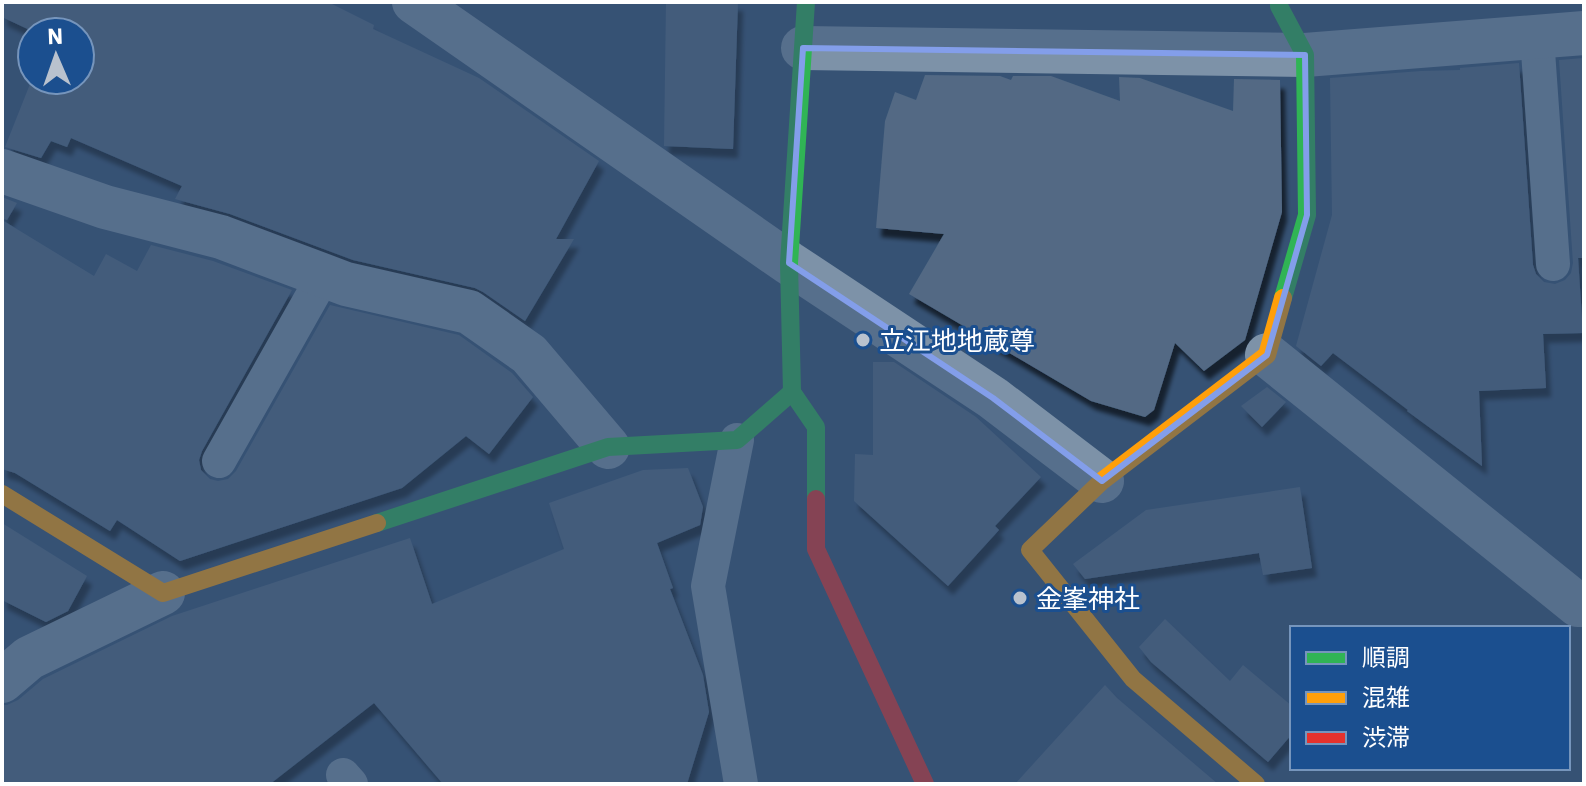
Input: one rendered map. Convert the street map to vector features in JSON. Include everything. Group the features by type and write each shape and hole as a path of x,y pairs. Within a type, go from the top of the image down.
{"street":[{"path":"414,2 789,263 993,398 1102,481"},
{"path":"806,2 789,263 792,392 816,427 816,549 925,784"},
{"path":"1256,784 1133,679 1030,550 1102,481 1267,355 1307,215 1305,55 1279,2"},
{"path":"803,48 1305,55 1584,33"},
{"path":"2,171 105,207 221,237 346,284 469,312 529,354 608,447"},
{"path":"1267,355 1578,605 1584,605"},
{"path":"2,681 29,658 163,593 608,447 737,440 792,392"},
{"path":"2,494 163,593"}],"lane":[{"path":"1537,37 1553,264"},
{"path":"219,461 324,275"},
{"path":"737,440 708,586 741,784"}],"highlighted area":[{"path":"803,48 1305,55 1307,215 1267,355 1102,481 993,398 789,263"}],"building":[{"path":"2,2 328,2 374,25 373,29 479,78 599,161 556,239 574,239 525,321 475,288 353,260 230,214 175,199 182,186 71,138 67,147 51,141 41,158 5,147 25,96 96,96 96,16 16,16 16,24 2,17"},
{"path":"666,2 738,2 733,149 664,146"},
{"path":"1584,58 1584,258 1578,258 1583,333 1543,334 1546,388 1479,391 1482,466 1333,353 1321,366 1296,346 1332,215 1330,78 1519,63 1533,265 1544,282 1555,284 1571,273 1573,263 1559,60"},
{"path":"925,75 1000,76 1011,80 1013,76 1051,76 1120,101 1119,77 1140,78 1233,111 1234,79 1280,80 1282,212 1245,340 1204,371 1175,343 1154,410 1145,417 1091,401 909,294 944,234 876,228 885,121 895,92 916,100"},
{"path":"2,197 17,203 7,220 2,218"},
{"path":"2,220 94,276 106,254 137,271 151,245 213,261 292,290 202,451 199,460 201,470 210,479 228,479 236,471 330,305 459,335 512,373 533,397 489,454 466,436 402,488 180,561 117,520 110,531 15,473 2,469"},
{"path":"873,362 894,362 976,417 1041,477 995,526 999,530 948,586 854,501 855,454 873,455"},
{"path":"1267,387 1286,402 1262,427 1241,406"},
{"path":"688,468 703,507 700,525 657,543 673,588 670,589 703,675 709,712 687,784 443,784 374,703 270,784 2,784 2,705 18,700 43,679 172,616 410,538 432,604 564,549 549,503 643,470"},
{"path":"1300,487 1312,568 1263,575 1259,553 1085,579 1073,564 1146,510"},
{"path":"2,523 87,576 68,611 46,622 2,600"},
{"path":"1165,619 1230,681 1243,665 1290,704 1290,736 1268,762 1151,662 1139,647"},
{"path":"1105,685 1117,698 1218,784 1015,784"}],"traffic: fast":[{"path":"806,2 789,263 792,392 816,427 816,499"},
{"path":"1279,2 1305,55 1307,215 1283,298"},
{"path":"377,523 608,447 737,440 792,392"}],"traffic: slow":[{"path":"1256,784 1133,679 1030,550 1102,481 1267,355 1283,298"},
{"path":"2,494 163,593 377,523"}],"traffic: jam":[{"path":"816,499 816,549 925,784"}],"place":[{"name":"立江地地蔵尊","path":"863,340"},
{"name":"金峯神社","path":"1020,598"}]}
